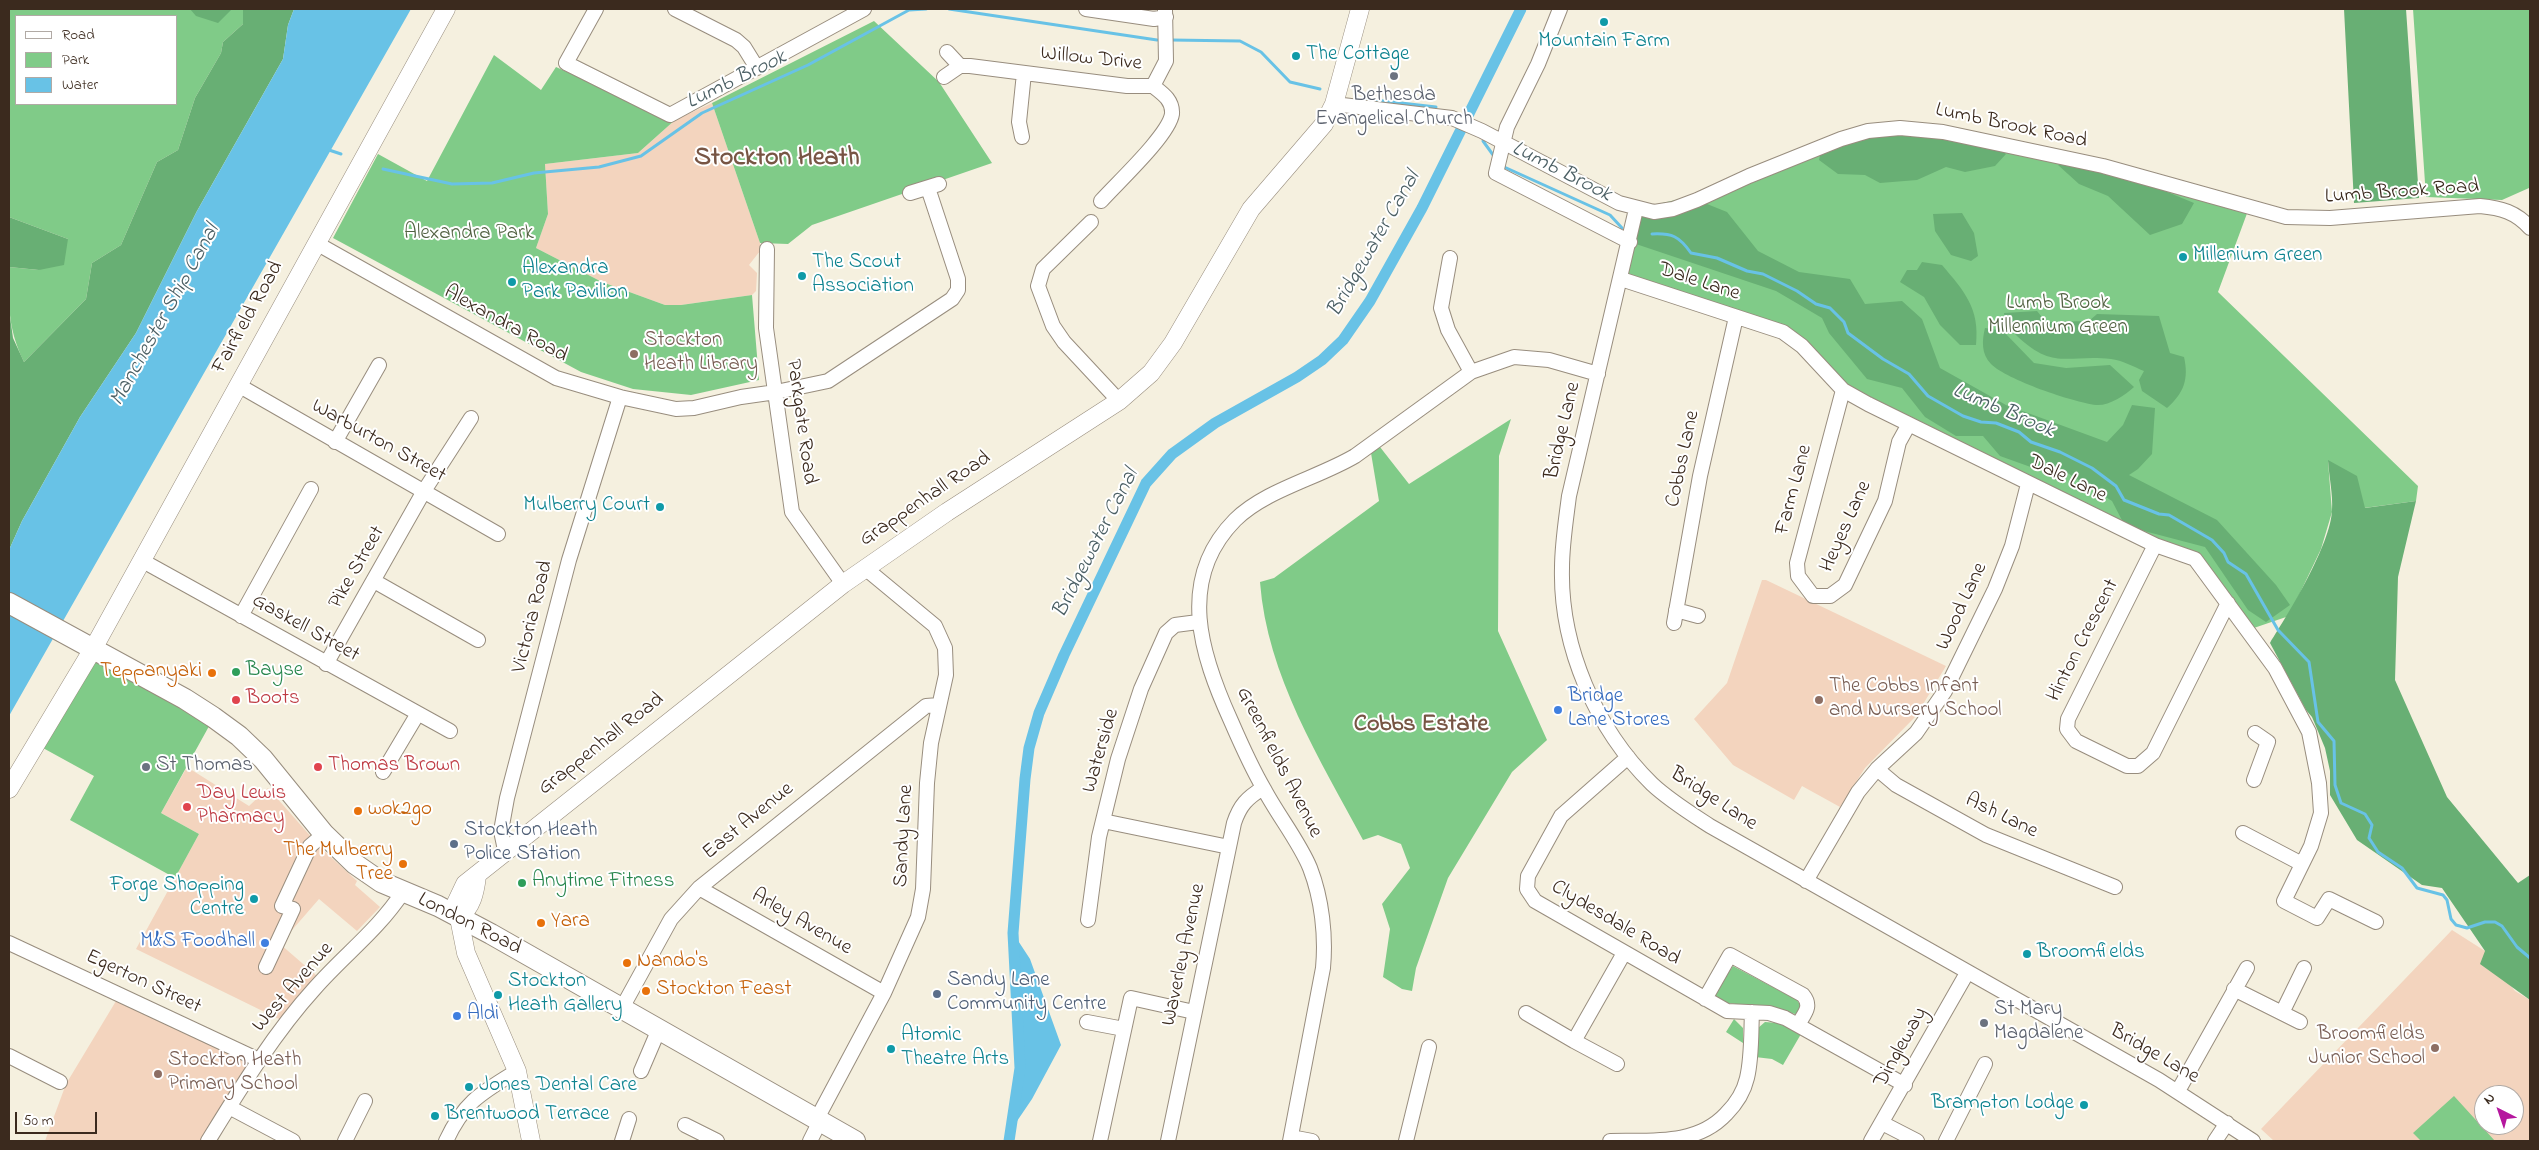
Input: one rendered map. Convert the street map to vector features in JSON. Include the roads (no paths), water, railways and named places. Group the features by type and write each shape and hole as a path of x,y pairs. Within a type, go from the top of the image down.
{"highway":[{"name":"London Road","path":"9,603 185,699 239,736 277,773 324,834 346,856 381,882 459,916 856,1141"}],"main road":[{"name":"Fairfield Road","path":"9,790 142,560 446,9"},
{"name":"Grappenhall Road","path":"459,916 468,910 475,890 477,876 505,850 843,584 946,512 1119,401 1136,388 1163,359 1251,209 1324,124 1334,104 1360,9"},
{"path":"459,916 466,953 517,1071 531,1141"}],"street":[{"path":"596,9 566,63 670,115 864,9"},
{"path":"675,9 736,40 744,46 757,68"},
{"path":"1086,9 1154,19 1166,13 1166,61 1153,86 1166,96 1172,113 1166,130 1101,201"},
{"path":"1560,9 1538,64 1506,127 1496,173 1630,242"},
{"path":"944,77 960,66 946,52"},
{"name":"Willow Drive","path":"960,66 1127,86 1153,86"},
{"name":"Willow Drive","path":"1022,136 1019,122 1024,73"},
{"name":"Lumb Brook Road","path":"1334,104 1444,116 1502,141 1619,203 1636,209 1654,212 1673,209 1828,143 1868,131 1900,128 1943,132 2103,166 2286,217 2330,218 2480,206 2496,207 2512,212 2530,228"},
{"name":"Alexandra Road","path":"316,243 547,374 620,397 676,409 694,408 828,381 948,302 955,295 958,279 933,186 910,193"},
{"name":"Bridge Lane","path":"1636,209 1630,242 1568,506 1562,569 1564,603 1571,640 1581,675 1599,716 1628,757 1653,785 1686,810 1806,881 2178,1091 2253,1141"},
{"path":"1091,222 1043,269 1038,286 1053,326 1064,342 1119,401"},
{"name":"Parkgate Road","path":"767,249 766,328 792,512 843,584"},
{"path":"1450,258 1441,308 1448,330 1471,372"},
{"name":"Dale Lane","path":"1621,279 1783,332 1794,338 1843,390 2155,546 2195,559 2275,668 2309,732 2321,805 2316,832 2284,900 2317,918 2329,899 2376,922"},
{"name":"Cobbs Lane","path":"1698,616 1675,617 1700,476 1736,317"},
{"name":"Greenfields Avenue","path":"1290,1139 1323,968 1325,941 1310,868 1263,788 1215,684 1204,650 1198,622 1200,590 1206,565 1218,543 1235,521 1256,504 1335,468 1355,456 1471,372 1514,357 1549,360 1598,374"},
{"path":"335,442 379,365"},
{"name":"Warburton Street","path":"238,385 498,534"},
{"name":"Farm Lane","path":"1813,596 1798,576 1797,563 1843,390"},
{"name":"Victoria Road","path":"505,850 500,831 507,798 569,560 620,397"},
{"name":"Pike Street","path":"326,664 424,492 471,418"},
{"name":"Heyes Lane","path":"1813,596 1830,596 1845,585 1885,501 1899,442 1909,424"},
{"name":"Wood Lane","path":"1806,881 1858,792 1878,769 1916,733 1952,676 1995,589 2012,546 2028,484"},
{"path":"241,616 311,489"},
{"name":"Hinton Crescent","path":"2155,546 2068,719 2067,730 2076,741 2127,766 2138,766 2153,753 2228,603"},
{"name":"Gaskell Street","path":"142,560 417,715 450,731"},
{"name":"Sandy Lane","path":"810,1141 914,932 922,903 927,783 931,743 947,660 941,636 935,626 881,584 865,568"},
{"path":"374,581 478,640"},
{"name":"Waterside","path":"1088,920 1103,821 1118,759 1141,689 1166,633 1175,625 1198,622"},
{"name":"East Avenue","path":"622,1008 671,919 699,888 926,706 939,705"},
{"path":"383,772 417,715"},
{"path":"2254,780 2268,742 2255,733"},
{"name":"Clydesdale Road","path":"1628,757 1561,816 1528,876 1527,889 1535,901 1727,1011 1769,1013 1799,1024 1904,1085"},
{"name":"Ash Lane","path":"1878,769 1896,785 1986,835 2115,887"},
{"name":"Waverley Avenue","path":"1168,1141 1229,847 1240,807 1247,798 1263,788"},
{"path":"1103,821 1229,847"},
{"path":"2244,833 2302,864"},
{"path":"266,967 293,909 282,906 310,846 317,840"},
{"name":"Arley Avenue","path":"699,888 884,993"},
{"name":"West Avenue","path":"208,1141 260,1060 307,997 374,930 403,892"},
{"name":"Egerton Street","path":"9,943 260,1060"},
{"path":"1574,1040 1624,953"},
{"path":"1705,999 1730,955 1803,995 1808,1001 1808,1007 1799,1024"},
{"path":"2178,1091 2247,968"},
{"path":"2282,1013 2304,968"},
{"name":"Dingleway","path":"1870,1141 1904,1085 1967,972"},
{"path":"2234,989 2300,1022"},
{"path":"1100,1141 1131,998 1194,1012"},
{"path":"1610,1141 1666,1140 1694,1136 1716,1125 1736,1104 1747,1078 1752,1012"},
{"path":"1526,1013 1617,1064"},
{"path":"1087,1022 1124,1030"},
{"path":"640,1071 659,1029"},
{"path":"1406,1141 1429,1047"},
{"path":"9,1056 60,1082"},
{"path":"1946,1141 1985,1064"},
{"path":"446,1141 456,1119 465,1108 482,1093 517,1071"},
{"path":"345,1141 365,1101"},
{"path":"229,1107 293,1141"},
{"path":"622,1141 629,1119"},
{"path":"1882,1123 1918,1141"},
{"path":"2215,1141 2227,1123"},
{"path":"685,1125 716,1141"},
{"path":"1290,1139 1312,1141"}],"water":[{"name":"Manchester Ship Canal","path":"294,9 411,9 9,716 9,550 22,521 80,417 136,333 197,211 283,59 288,25"},
{"path":"1013,933 1030,959 1061,1045 1032,1099 1013,1127 1020,1068"}],"waterway":[{"name":"Lumb Brook","path":"383,169 452,184 492,183 534,173 599,167 641,156 702,113 808,65 909,10 926,9"},
{"name":"Lumb Brook","path":"949,9 1157,40"},
{"name":"Bridgewater Canal","path":"1009,1141 1020,1068 1013,933 1025,779 1029,748 1039,713 1064,655 1146,483 1172,454 1215,423 1297,377 1322,360 1343,340 1370,301 1422,208 1521,9"},
{"name":"Lumb Brook","path":"1171,40 1240,41 1261,52 1290,82 1320,89"},
{"path":"1366,99 1436,107"},
{"name":"Lumb Brook","path":"1483,141 1496,159"},
{"name":"Lumb Brook","path":"329,150 341,154"},
{"name":"Lumb Brook","path":"1502,166 1610,215 1622,228"},
{"name":"Lumb Brook","path":"1652,234 1670,235 1679,239 1691,253 1717,258 1747,271 1763,274 1797,291 1816,304 1830,308 1844,322 1848,333 1883,359 1909,374 1928,396 1963,416 1981,422 1996,423 2019,432 2031,442 2060,452 2092,468 2116,486 2124,500 2159,514 2169,515 2212,540 2224,553 2228,562 2246,574 2278,630 2309,662 2318,722 2334,741 2335,785 2341,803 2365,814 2372,825 2369,838 2378,852 2402,868 2417,888 2443,895 2447,900 2451,919 2456,925 2467,928 2485,922 2495,922 2502,926 2517,947 2530,958"}],"place":[{"name":"Mountain Farm","path":"1604,22"},
{"name":"The Cottage","path":"1296,56"},
{"name":"Bethesda Evangelical Church","path":"1394,76"},
{"name":"Millenium Green","path":"2183,257"},
{"name":"The Scout Association","path":"802,276"},
{"name":"Alexandra Park Pavilion","path":"512,282"},
{"name":"Stockton Heath Library","path":"634,354"},
{"name":"Mulberry Court","path":"660,507"},
{"name":"Bayse","path":"236,672"},
{"name":"Teppanyaki","path":"212,673"},
{"name":"Boots","path":"236,700"},
{"name":"The Cobbs Infant and Nursery School","path":"1819,700"},
{"name":"Bridge Lane Stores","path":"1558,710"},
{"name":"St Thomas","path":"146,767"},
{"name":"Thomas Brown","path":"318,767"},
{"name":"Day Lewis Pharmacy","path":"187,807"},
{"name":"wok2go","path":"358,811"},
{"name":"Stockton Heath Police Station","path":"454,844"},
{"name":"The Mulberry Tree","path":"403,864"},
{"name":"Anytime Fitness","path":"522,883"},
{"name":"Forge Shopping Centre","path":"254,899"},
{"name":"Yara","path":"541,923"},
{"name":"M&S Foodhall","path":"265,943"},
{"name":"Broomfields","path":"2027,954"},
{"name":"Nando's","path":"627,963"},
{"name":"Stockton Feast","path":"646,991"},
{"name":"Sandy Lane Community Centre","path":"937,994"},
{"name":"Stockton Heath Gallery","path":"498,995"},
{"name":"Aldi","path":"457,1016"},
{"name":"St Mary Magdalene","path":"1984,1023"},
{"name":"Broomfields Junior School","path":"2435,1048"},
{"name":"Atomic Theatre Arts","path":"891,1049"},
{"name":"Stockton Heath Primary School","path":"158,1074"},
{"name":"Jones Dental Care","path":"469,1087"},
{"name":"Brampton Lodge","path":"2084,1105"},
{"name":"Brentwood Terrace","path":"435,1116"}],"district":[{"name":"Stockton Heath","path":"777,160"},
{"name":"Cobbs Estate","path":"1421,726"}],"park label":[{"name":"Alexandra Park","path":"469,235"},
{"name":"Lumb Brook Millennium Green","path":"2058,317"}]}
